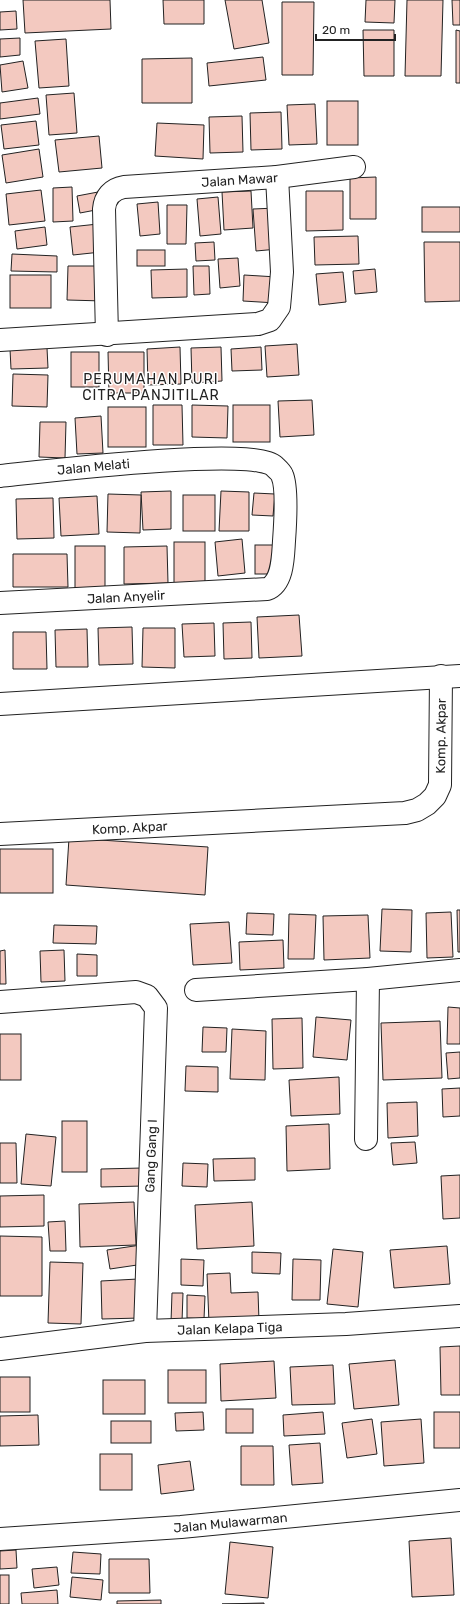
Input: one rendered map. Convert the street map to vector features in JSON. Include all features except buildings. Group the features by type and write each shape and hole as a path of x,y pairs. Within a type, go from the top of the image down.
{"street":[{"path":"277,178 354,166"},
{"name":"Jalan Mawar","path":"0,340 108,335 258,324 270,320 279,307 282,272 277,178 124,187 111,192 105,201 104,208 108,335"},
{"name":"Jalan Melati","path":"0,476 188,459 258,460 272,464 282,475 286,502 284,543 279,580 274,586 267,589 252,590"},
{"name":"Jalan Anyelir","path":"0,603 252,590"},
{"name":"Komp. Akpar","path":"0,704 450,676 441,779 435,796 427,804 417,810 405,813 0,834"},
{"path":"196,990 368,979 460,970"},
{"path":"366,1139 368,979"},
{"name":"Gang Gang I","path":"0,1002 136,992 147,996 156,1008 145,1332"},
{"name":"Jalan Kelapa Tiga","path":"0,1349 145,1332 346,1324 460,1316"},
{"name":"Jalan Mulawarman","path":"0,1539 181,1528 460,1500"}],"district":[{"name":"PERUMAHAN PURI CITRA PANJITILAR","path":"151,388"}]}
